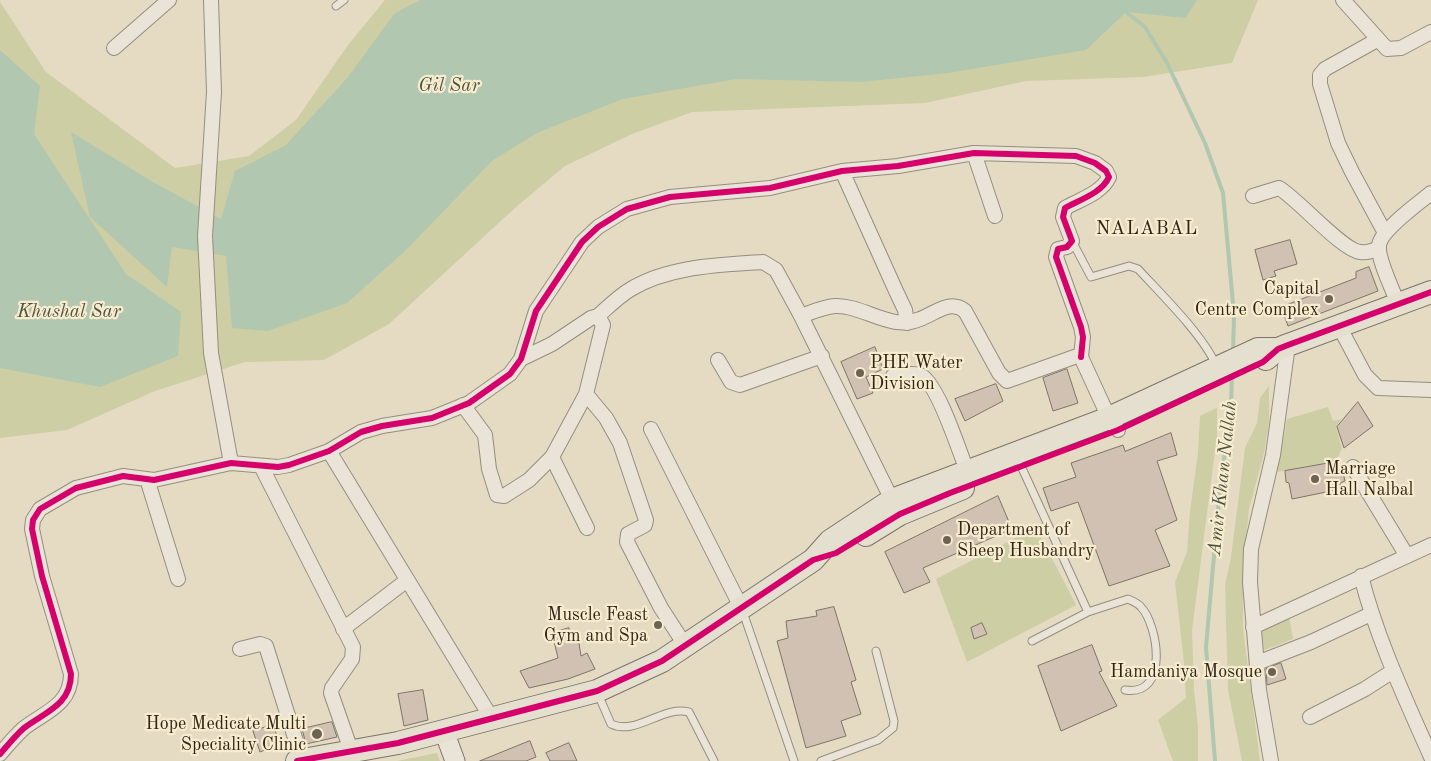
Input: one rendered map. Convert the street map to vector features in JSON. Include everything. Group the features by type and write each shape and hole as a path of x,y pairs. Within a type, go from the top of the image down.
{"highway":[{"path":"813,560 836,553 900,514 1019,459 1113,424 1272,351 1431,292"},
{"path":"300,761 352,753 597,691 644,671 742,609 813,560 830,541 892,500 967,471 1019,459"}],"main road":[{"path":"444,731 455,761"}],"street":[{"path":"114,48 169,0"},
{"path":"211,0 214,92 205,236 212,353 231,464"},
{"path":"1343,0 1387,49 1393,50 1431,32"},
{"path":"1377,40 1325,69 1320,75 1320,84 1338,143 1386,232"},
{"path":"974,153 995,216"},
{"path":"0,754 22,730 58,705 68,694 71,685 71,674 42,576 32,529 33,520 40,509 76,488 123,476 148,479 164,478 231,464 289,465 329,451 361,432 382,426 432,418 463,405 510,374 521,359 530,324 543,298 582,242 611,217 627,209 670,197 770,188 842,171 898,166 974,153 1076,156 1095,163 1106,171 1109,177 1106,184 1065,208 1062,213 1072,241 1067,247 1058,249 1056,256 1081,327 1083,337 1081,357 1113,424"},
{"path":"842,171 905,310 907,323"},
{"path":"1253,196 1279,188 1291,195 1352,249 1368,252 1379,248"},
{"path":"1398,304 1379,248 1386,232 1431,193"},
{"path":"521,359 552,344 585,321 598,316 631,289 650,280 718,265 763,262 776,270 802,316 892,500"},
{"path":"802,316 835,306 852,308 882,319 907,323 919,320 954,304 965,311 999,373 1007,381 1077,356 1081,357"},
{"path":"463,405 485,435 488,469 494,490 499,497 536,475 552,457 586,394 603,325 598,316"},
{"path":"1340,326 1365,375 1378,388 1431,390"},
{"path":"1271,761 1257,663 1250,582 1251,549 1273,455 1272,351"},
{"path":"718,360 731,382 740,385 822,356"},
{"path":"892,376 912,373 921,375 930,384 947,418 967,471"},
{"path":"586,394 606,418 620,443 646,520 645,525 628,534 627,542 661,608 685,645"},
{"path":"651,429 742,609"},
{"path":"329,451 406,581 492,719"},
{"path":"552,457 588,528"},
{"path":"261,466 352,647 353,652 331,693 352,753"},
{"path":"1353,467 1407,556"},
{"path":"148,479 178,580"},
{"path":"1253,627 1431,545"},
{"path":"1361,576 1371,614 1393,671 1431,757"},
{"path":"342,629 406,581"},
{"path":"1257,663 1311,642 1371,614"},
{"path":"240,649 260,644 266,646 300,761"},
{"path":"1310,717 1365,689 1393,671"}],"lane":[{"path":"336,6 344,0"},
{"path":"1072,241 1091,277 1128,266 1138,269 1211,354 1219,375"},
{"path":"1019,459 1088,612"},
{"path":"1032,641 1088,612 1128,599 1141,606 1148,621 1156,666 1153,678 1146,687 1135,691 1126,690"},
{"path":"742,609 794,761"},
{"path":"821,761 878,740 893,728 894,721 876,651"},
{"path":"597,691 611,724 618,727 631,726 673,712 689,712 714,761"}],"shaded area":[{"path":"385,0 1258,0 1232,63 1143,77 1026,81 925,103 692,112 632,134 565,166 516,207 389,324 324,360 245,362 155,391 67,430 0,438 0,2 46,72 175,168 249,156 296,120 348,45"},
{"path":"1269,386 1269,422 1264,453 1249,509 1243,572 1243,629 1260,761 1242,761 1228,690 1225,585 1231,557 1245,448 1257,423 1260,398"},
{"path":"1328,407 1333,421 1341,419 1336,427 1342,448 1336,462 1277,472 1287,419"},
{"path":"1217,408 1217,435 1192,630 1194,690 1198,727 1198,761 1173,761 1158,720 1186,698 1175,582 1187,552 1190,511 1198,453 1200,416"},
{"path":"1036,527 1076,605 967,662 936,579"},
{"path":"1289,616 1293,639 1264,650 1261,626"},
{"path":"437,753 440,761 397,761"}],"water":[{"name":"Gil Sar","path":"420,0 1197,0 1185,18 1126,12 1086,50 948,73 861,82 736,79 623,99 539,132 493,160 406,250 347,303 268,331 232,328 226,256 172,247 167,287 90,217 71,132 153,182 221,219 235,171 286,145 348,77 394,14"},
{"name":"Khushal Sar","path":"0,50 40,86 34,134 126,274 181,312 178,356 100,387 0,368"}],"building":[{"path":"1290,240 1297,264 1274,271 1276,276 1263,280 1255,250"},
{"name":"Capital Centre Complex","path":"1369,267 1378,291 1288,326 1281,307 1356,278 1356,272"},
{"name":"PHE Water Division","path":"875,347 883,369 866,377 873,393 857,399 841,362"},
{"path":"1067,369 1078,403 1053,411 1043,378"},
{"path":"996,384 1003,401 965,421 955,399"},
{"path":"1358,402 1373,426 1344,448 1337,427"},
{"path":"1171,433 1177,455 1157,461 1177,520 1155,530 1170,566 1109,586 1078,502 1051,511 1043,488 1076,477 1071,463 1123,445 1125,451"},
{"name":"Marriage Hall Nalbal","path":"1336,462 1337,470 1342,469 1345,481 1340,483 1341,489 1292,499 1289,483 1286,482 1285,471"},
{"name":"Department of Sheep Husbandry","path":"998,496 1012,529 923,568 930,582 904,593 885,552"},
{"path":"834,607 856,680 851,682 861,714 841,721 846,736 806,748 777,641 788,638 786,621 817,616 816,611"},
{"path":"982,623 987,634 974,639 971,628"},
{"path":"569,628 570,638 578,637 581,656 587,653 595,669 568,679 529,688 520,671 558,658 552,633"},
{"path":"1092,645 1102,671 1099,672 1117,706 1061,731 1038,666"},
{"path":"1281,663 1286,679 1267,685 1266,669"},
{"path":"423,690 428,720 404,726 398,694"},
{"name":"Hope Medicate Multi Speciality Clinic","path":"332,722 337,737 306,744 302,729"},
{"path":"273,725 280,744 260,752 253,731"},
{"path":"530,741 536,757 526,761 480,761"},
{"path":"569,743 577,761 550,761 546,753"}],"waterway":[{"name":"Amir Khan Nallah","path":"1126,12 1145,27 1167,63 1205,143 1223,193 1234,315 1233,353"},
{"name":"Amir Khan Nallah","path":"1215,761 1206,647 1220,487 1231,410 1232,370"}],"cycle path":[{"path":"0,754 24,728 55,707 67,693 70,685 71,674 42,576 32,529 33,520 40,509 76,488 123,476 154,480 231,463 278,467 289,465 329,451 361,432 382,426 432,418 469,403 510,374 521,359 536,311 582,242 598,227 627,209 670,197 770,188 842,171 898,166 974,153 1076,156 1095,163 1106,171 1109,177 1106,183 1096,192 1065,208 1063,217 1072,241 1067,247 1058,249 1056,257 1081,327 1083,337 1081,357"},
{"path":"297,761 398,743 597,691 662,661 813,560 836,553 900,514 950,493 1118,430 1263,362 1278,349 1431,292"}],"place":[{"name":"Capital Centre Complex","path":"1329,299"},
{"name":"PHE Water Division","path":"860,373"},
{"name":"Marriage Hall Nalbal","path":"1315,479"},
{"name":"Department of Sheep Husbandry","path":"947,540"},
{"name":"Muscle Feast Gym and Spa","path":"658,625"},
{"name":"Hamdaniya Mosque","path":"1272,672"},
{"name":"Hope Medicate Multi Speciality Clinic","path":"317,734"}],"district":[{"name":"NALABAL","path":"1147,229"}]}
